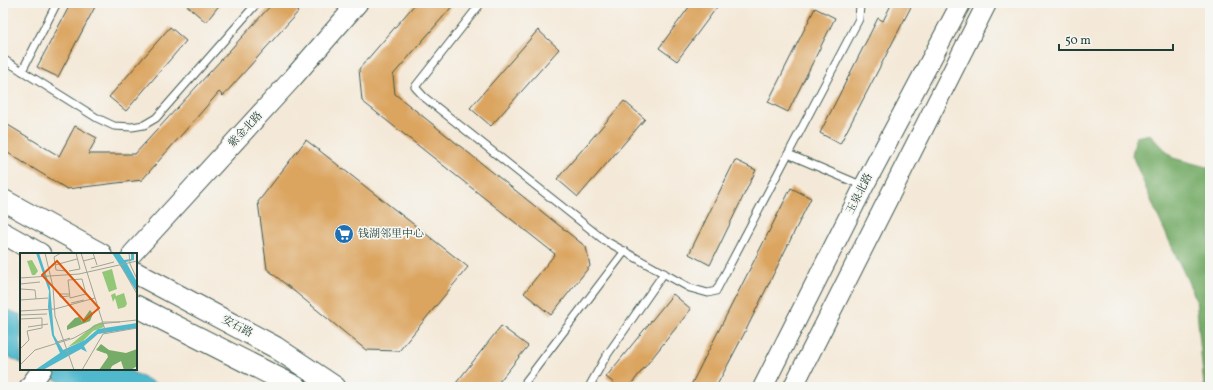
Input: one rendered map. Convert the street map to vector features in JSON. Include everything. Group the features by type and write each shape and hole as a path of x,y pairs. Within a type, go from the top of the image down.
{"main road":[{"path":"3,200 99,253"},
{"path":"3,233 38,253"},
{"name":"安石路","path":"137,274 275,347 335,387"},
{"path":"137,307 296,387"}],"street":[{"name":"玉泉北路","path":"763,387 864,186 961,3"},
{"path":"793,387 987,3"},
{"name":"紫金北路","path":"133,253 291,80 348,6"}],"lane":[{"path":"22,71 57,3"},
{"path":"3,59 97,118 114,126 132,127 144,125 156,118 257,3"},
{"path":"481,3 415,87 424,97 604,240 690,288 708,293 716,291 859,19 860,5 858,3"},
{"path":"788,154 864,186"},
{"path":"526,387 526,381 625,252"},
{"path":"590,387 605,358 664,273"}],"green space":[{"path":"1150,134 1173,158 1210,168 1210,387 1204,387 1196,299 1156,212 1132,155 1136,137"}],"water":[{"path":"3,308 20,315 20,362 3,354"},
{"path":"36,370 128,370 163,387 71,387"}],"building":[{"path":"71,3 97,3 58,77 37,67"},
{"path":"184,3 221,3 206,22"},
{"path":"273,3 287,3 298,12 223,96 219,92 142,180 67,189 3,150 3,122 59,156 75,126 97,138 88,154 135,154"},
{"path":"416,3 455,3 393,75 395,94 586,247 590,266 551,315 524,293 555,254 362,101 359,69"},
{"path":"692,3 720,3 677,61 659,48"},
{"path":"892,3 913,3 840,144 820,133 878,18 883,21"},
{"path":"815,8 835,18 788,112 768,102"},
{"path":"170,27 186,41 126,111 109,97"},
{"path":"538,30 559,49 491,126 470,108"},
{"path":"624,101 645,119 578,197 557,179"},
{"name":"钱湖邻里中心","path":"306,140 468,267 399,351 366,350 267,269 258,202"},
{"path":"735,160 756,170 710,265 689,254"},
{"path":"791,188 811,198 744,334 716,387 690,387"},
{"path":"673,294 691,309 629,387 619,387 606,377"},
{"path":"501,326 528,346 495,387 453,387"}],"place":[{"name":"钱湖邻里中心","path":"344,234"}]}
